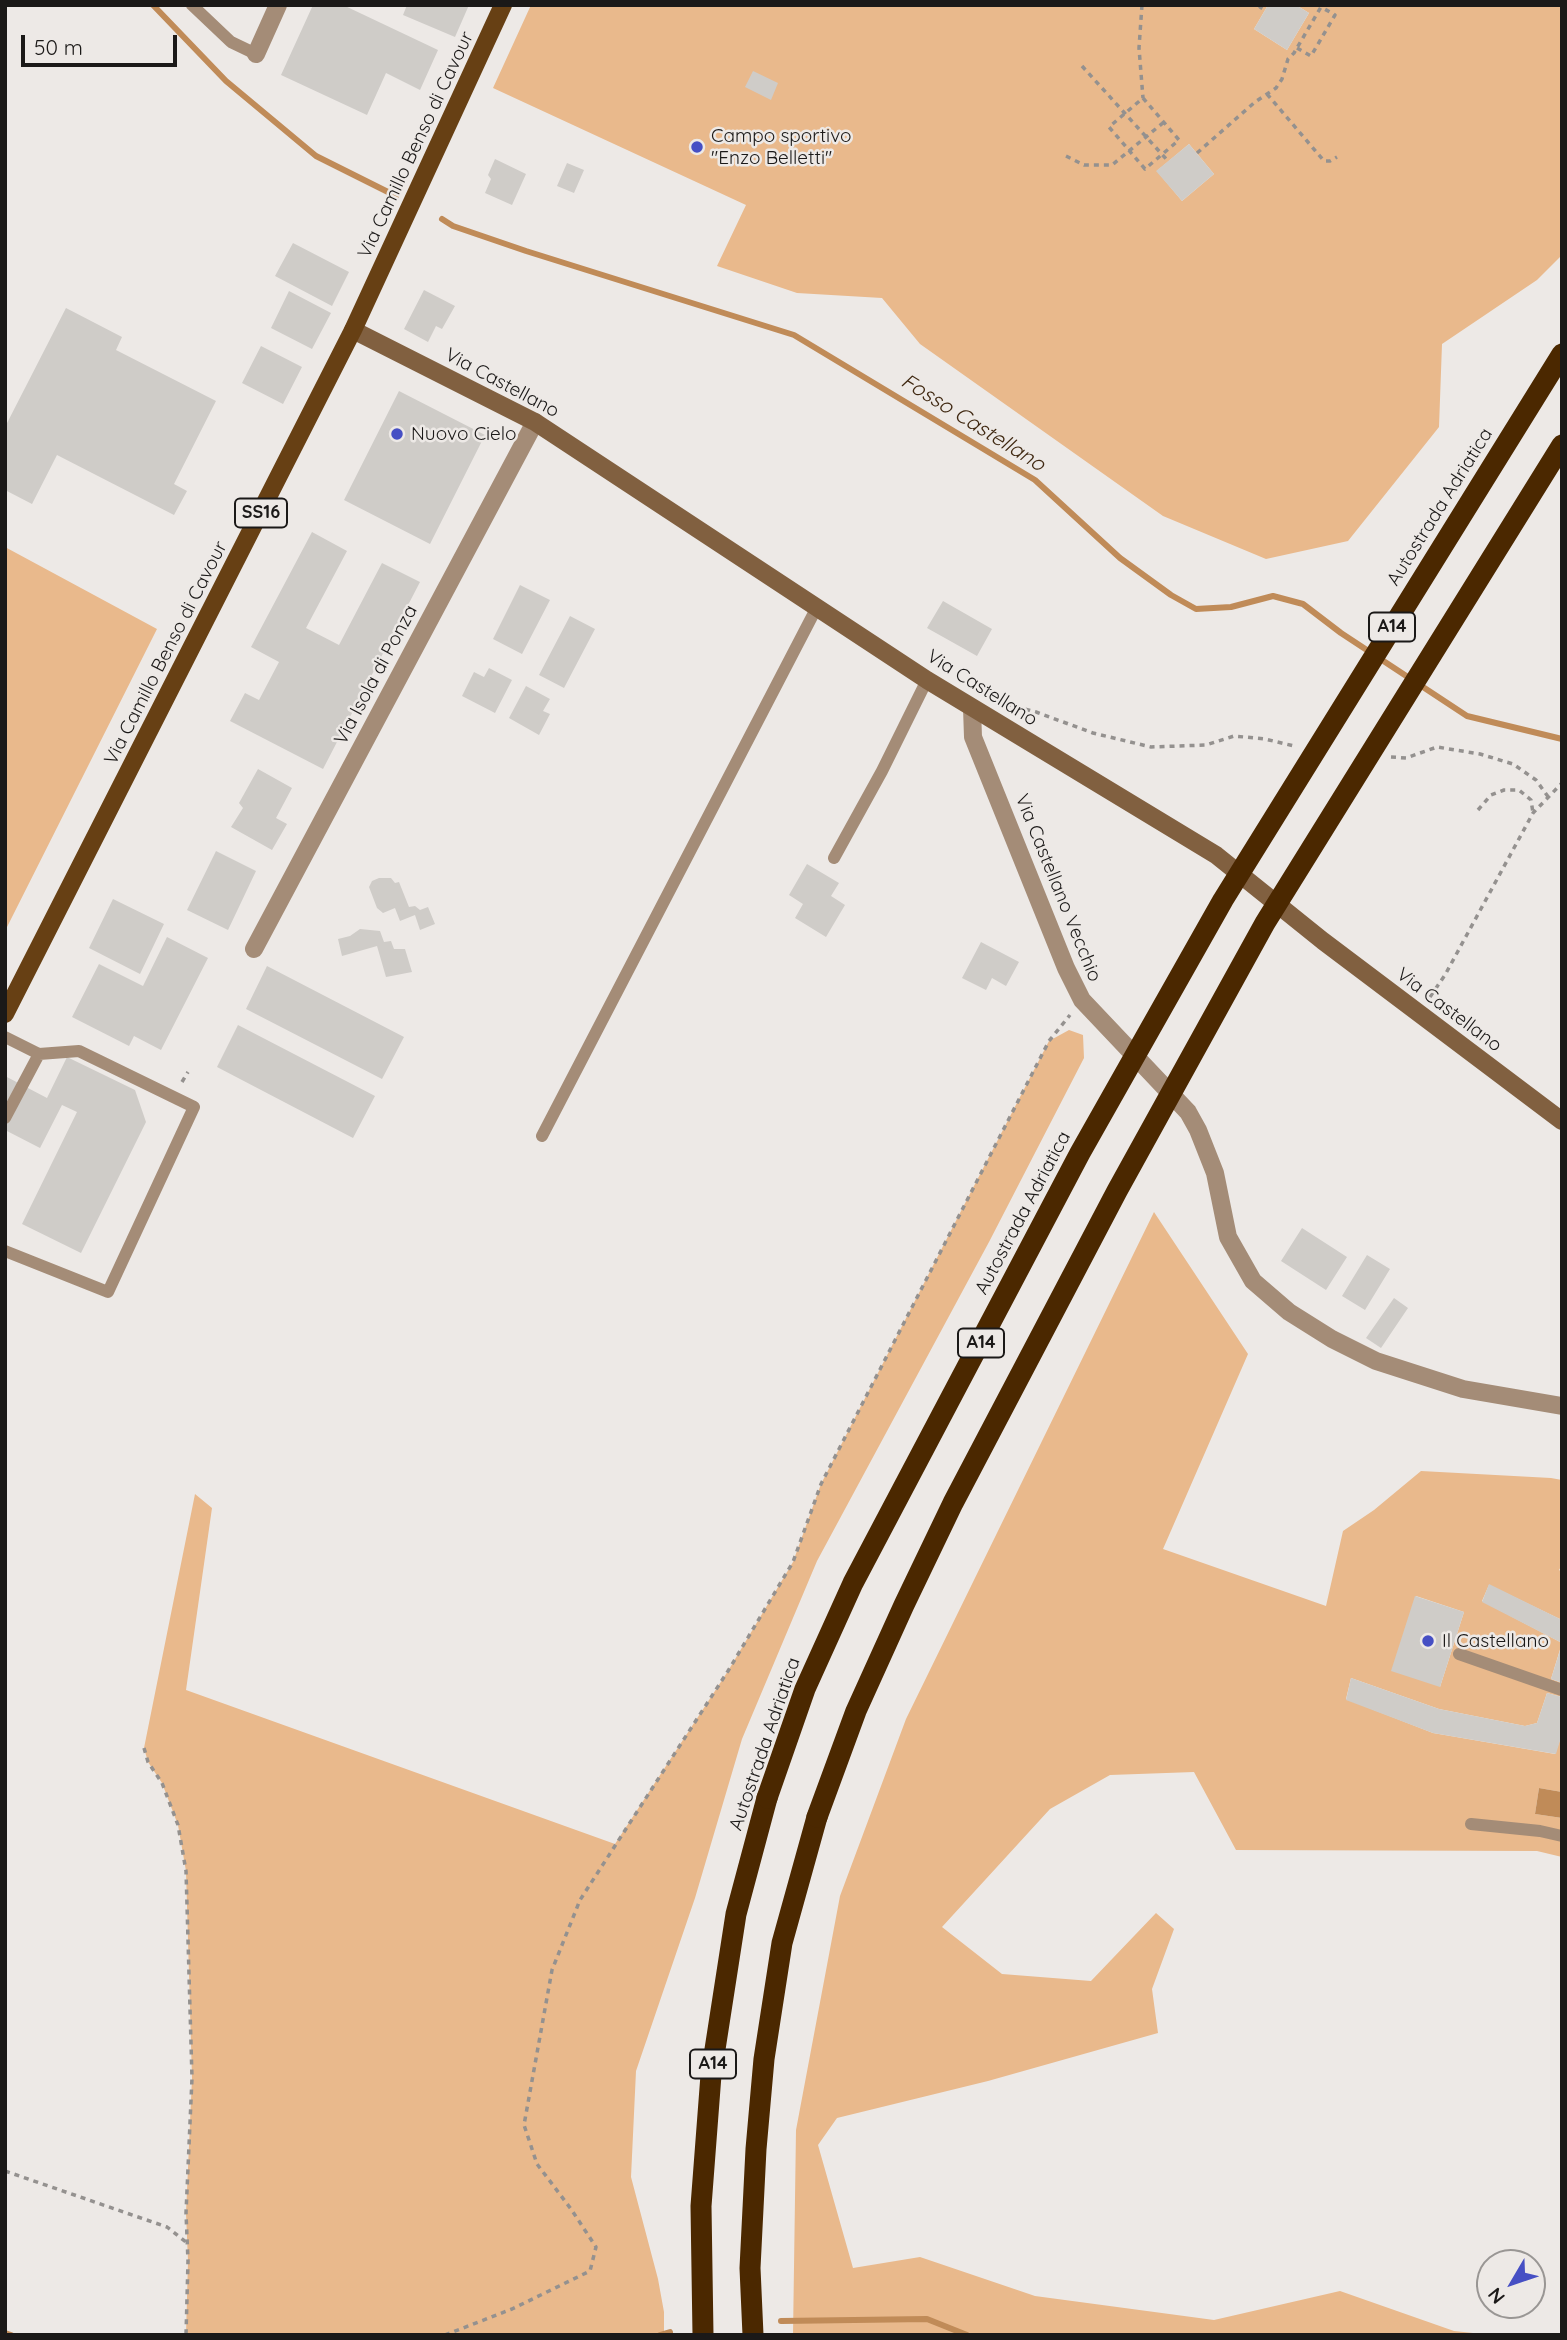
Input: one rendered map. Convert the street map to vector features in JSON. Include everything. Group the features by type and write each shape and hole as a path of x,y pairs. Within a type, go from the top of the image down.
{"highway":[{"name":"Autostrada Adriatica","path":"703,2335 701,2206 711,2075 736,1914 766,1798 805,1689 853,1583 1080,1153 1223,901 1562,354"},
{"name":"A14","path":"753,2335 750,2268 756,2148 764,2059 782,1943 817,1817 856,1711 953,1503 1117,1191 1265,923 1562,446"}],"main road":[{"name":"Via Camillo Benso di Cavour","path":"5,1014 354,330 503,5"}],"street":[{"path":"256,54 278,5"},
{"name":"Via Castellano","path":"354,330 535,422 972,708 1216,855 1323,941 1562,1121"},
{"name":"Via Isola di Ponza","path":"254,949 535,422"},
{"name":"Via Castellano Vecchio","path":"972,708 973,737 1066,968 1082,1000 1188,1112 1215,1173 1228,1237 1253,1281 1289,1312 1332,1339 1376,1361 1463,1389 1562,1406"}],"lane":[{"path":"192,5 231,42 256,54"},
{"path":"542,1136 817,607"},
{"path":"834,858 928,680"},
{"path":"5,1037 39,1054 79,1051 194,1107 107,1292 5,1251"},
{"path":"5,1118 39,1054"},
{"path":"1459,1654 1562,1690"},
{"path":"1471,1824 1562,1836"}],"path":[{"path":"1142,5 1139,48 1143,97 1179,140 1145,169 1109,127 1143,97"},
{"path":"1261,5 1265,10"},
{"path":"1197,153 1276,88 1282,79 1288,59 1320,6 1335,15 1311,57 1297,48"},
{"path":"1082,66 1168,161"},
{"path":"1267,94 1324,161 1337,157"},
{"path":"1066,156 1084,165 1112,165 1164,122"},
{"path":"972,708 1006,704 1093,733 1151,747 1206,745 1234,736 1265,738 1301,748"},
{"path":"1382,757 1406,758 1437,747 1480,754 1513,764 1536,780 1549,799"},
{"path":"1437,987 1533,813 1562,783"},
{"path":"1478,810 1491,795 1504,790 1519,790 1531,800 1533,813"},
{"path":"445,2335 512,2309 590,2272 596,2248 537,2164 523,2125 552,1970 580,1900 728,1671 793,1562 821,1484 948,1236 1049,1041 1082,1000"},
{"path":"144,1748 148,1762 162,1783 178,1825 186,1871 192,2078 186,2242 186,2335"},
{"path":"5,2171 167,2227 186,2242"}],"shaded area":[{"path":"531,5 1268,5 1254,29 1287,50 1309,13 1296,5 1562,5 1562,255 1537,280 1442,344 1439,427 1348,541 1266,559 1163,516 920,344 882,298 797,293 717,266 746,205 493,88","holes":["1189,144 1214,174 1182,201 1157,171"]},
{"path":"5,547 157,629 5,931"},
{"path":"1069,1030 1083,1035 1084,1058 989,1242 817,1561 742,1739 695,1898 636,2071 631,2177 658,2279 664,2312 664,2335 186,2335 186,2213 192,2078 186,1871 178,1825 162,1783 148,1762 144,1748 195,1494 212,1508 186,1690 615,1844 728,1671 793,1562 821,1484 1049,1041"},
{"path":"1154,1212 1248,1354 1163,1549 1326,1606 1343,1531 1374,1510 1421,1471 1562,1480 1562,1565 1559,1570 1562,1572 1562,1620 1489,1585 1482,1601 1562,1643 1551,1679 1562,1683 1562,1697 1547,1693 1537,1723 1525,1726 1439,1709 1351,1678 1346,1699 1433,1733 1555,1754 1562,1734 1562,1792 1539,1788 1535,1814 1562,1818 1562,1857 1537,1851 1236,1850 1194,1772 1110,1775 1050,1809 942,1927 1002,1974 1091,1981 1156,1913 1174,1929 1152,1989 1158,2033 988,2081 837,2118 818,2145 853,2268 920,2257 1035,2296 1214,2320 1340,2291 1454,2331 1492,2335 793,2335 796,2130 840,1896 906,1719","holes":["1416,1596 1464,1612 1440,1687"]},
{"path":"1539,1788 1562,1792 1562,1818 1535,1814"}],"building":[{"path":"313,5 343,5 438,50 420,90 386,73 367,115 281,75"},
{"path":"407,5 469,5 455,37 403,15"},
{"path":"1268,5 1296,5 1309,13 1287,50 1254,29"},
{"path":"753,71 778,83 771,100 745,87"},
{"path":"1189,144 1214,174 1182,201 1156,171"},
{"path":"495,159 526,174 512,205 485,193 491,179 488,175"},
{"path":"567,163 584,170 574,193 557,186"},
{"path":"293,243 349,272 332,306 275,276"},
{"path":"424,290 455,306 442,329 436,326 428,342 404,329"},
{"path":"289,291 331,313 312,349 271,328"},
{"path":"66,308 122,337 116,350 216,401 174,484 187,491 174,515 57,455 32,504 5,490 5,427"},
{"path":"261,346 302,367 283,404 242,383"},
{"path":"399,391 485,435 430,544 344,500"},
{"path":"312,532 347,551 306,628 339,645 382,563 420,582 323,769 230,721 245,693 259,700 279,662 251,647"},
{"path":"520,585 550,600 522,654 493,639"},
{"path":"943,601 992,629 977,656 927,628"},
{"path":"570,616 595,629 564,688 539,675"},
{"path":"489,668 512,680 495,713 462,696 474,672 484,677"},
{"path":"526,686 550,699 543,711 550,714 539,735 509,718"},
{"path":"258,769 292,788 276,818 287,824 272,850 231,827 243,808 239,803"},
{"path":"216,851 256,871 228,930 187,910"},
{"path":"807,864 839,883 831,896 845,905 826,937 795,918 803,904 789,895"},
{"path":"391,878 395,883 399,882 409,907 415,906 420,910 428,907 435,924 420,930 415,915 400,921 395,908 383,913 377,908 369,887 372,881"},
{"path":"113,899 164,924 140,974 89,948"},
{"path":"360,929 380,931 384,942 391,941 394,949 405,949 412,972 386,977 377,946 342,956 338,939 350,936"},
{"path":"167,937 208,958 161,1050 134,1036 129,1046 72,1017 99,964 143,986"},
{"path":"981,942 1019,962 1006,986 992,978 986,990 962,978"},
{"path":"267,966 404,1037 382,1079 246,1009"},
{"path":"238,1025 375,1096 353,1138 217,1067"},
{"path":"67,1057 135,1090 146,1122 81,1253 22,1224 77,1112 62,1105 40,1148 5,1130 5,1076 47,1098"},
{"path":"1302,1228 1347,1257 1326,1290 1281,1261"},
{"path":"1367,1255 1390,1269 1365,1310 1342,1296"},
{"path":"1394,1298 1408,1308 1381,1348 1366,1338"},
{"path":"1489,1584 1562,1620 1562,1643 1482,1602"},
{"name":"Il Castellano","path":"1415,1596 1464,1612 1440,1687 1391,1671"},
{"path":"1562,1647 1562,1683 1551,1679"},
{"path":"1351,1678 1439,1709 1525,1726 1537,1723 1547,1693 1562,1697 1562,1734 1556,1754 1433,1733 1346,1700"}],"waterway":[{"name":"Fosso Castellano","path":"153,5 226,81 316,156 396,196"},
{"name":"Fosso Castellano","path":"442,219 453,226 526,251 794,335 1035,480 1120,558 1171,595 1196,609 1231,607 1273,596 1303,604 1341,633 1467,716 1562,739"},
{"path":"781,2321 927,2319 967,2335"},
{"path":"660,2335 670,2332"},
{"path":"5,2333 11,2335"}],"place":[{"name":"Campo sportivo \"Enzo Belletti\"","path":"697,147"},
{"name":"Nuovo Cielo","path":"397,434"},
{"name":"Il Castellano","path":"1428,1641"}]}
